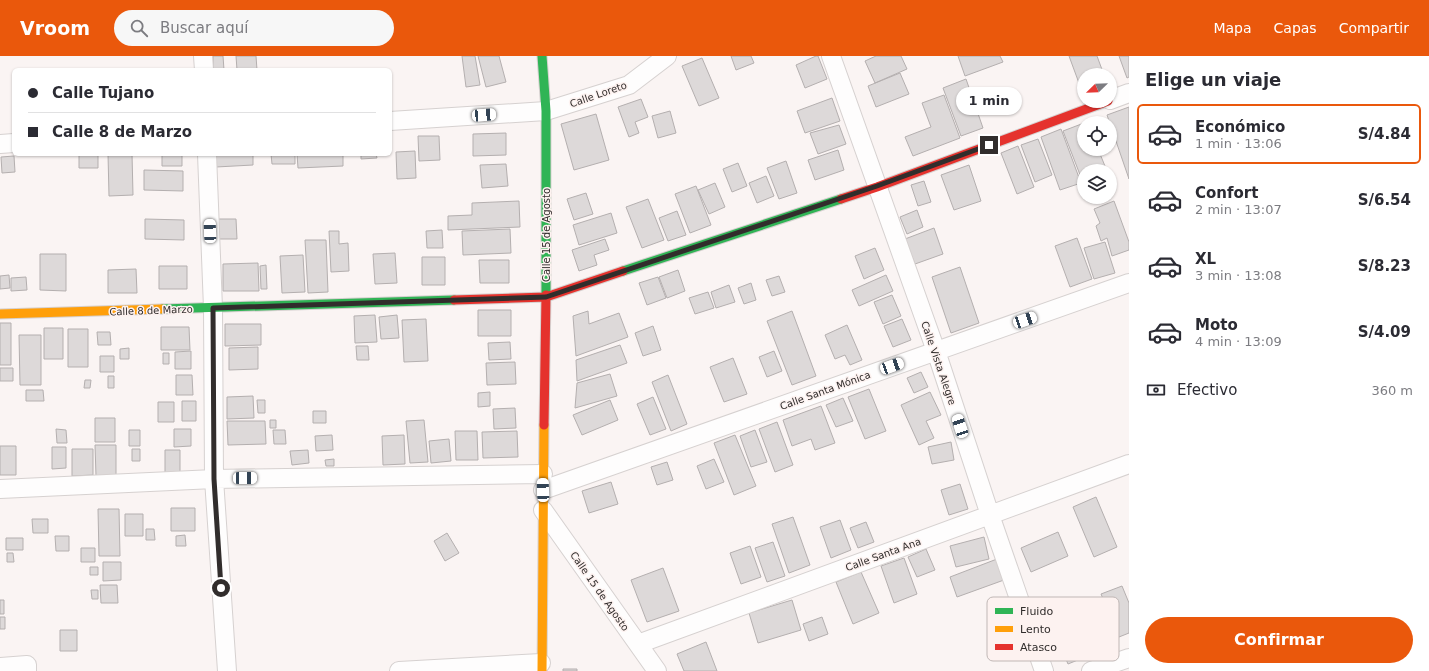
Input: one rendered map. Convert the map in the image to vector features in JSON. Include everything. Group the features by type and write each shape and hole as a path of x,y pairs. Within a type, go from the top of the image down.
{"street":[{"path":"204,56 204,68"},
{"name":"Calle 15 de Agosto","path":"541,667 546,297 546,111 542,56"},
{"name":"Calle Loreto","path":"392,121 546,111 629,84 667,56"},
{"name":"Calle Vista Alegre","path":"831,56 936,351 1018,597"},
{"name":"Calle 8 de Marzo","path":"1117,98 1129,93"},
{"name":"Calle 8 de Marzo","path":"0,314 546,297 877,186 1090,108"},
{"path":"0,144 12,143"},
{"path":"207,156 213,308 214,479 227,671"},
{"name":"Calle Santa Mónica","path":"0,489 214,479 543,482 936,351 1129,283"},
{"name":"Calle Santa Ana","path":"638,644 1129,464"},
{"name":"Calle 15 de Agosto","path":"543,510 657,671"},
{"path":"1091,671 1129,658"},
{"name":"Calle Vista Alegre","path":"1041,661 1044,671"},
{"path":"0,667 27,668"},
{"path":"399,671 541,667"}],"building":[{"path":"213,56 223,56 224,68 213,68"},
{"path":"236,56 256,56 257,68 237,68"},
{"path":"462,56 475,56 480,85 466,87"},
{"path":"478,56 499,56 506,82 486,87"},
{"path":"731,56 751,56 754,63 736,70"},
{"path":"818,56 827,79 805,88 796,65"},
{"path":"876,56 901,56 907,69 875,83 865,61"},
{"path":"958,56 1000,56 1003,62 965,76"},
{"path":"1069,56 1097,56 1101,68 1077,68 1077,78"},
{"path":"1119,56 1129,56 1129,77 1127,78"},
{"path":"702,58 719,98 699,106 682,66"},
{"path":"900,73 909,94 876,107 868,86"},
{"path":"966,79 983,128 961,136 943,88"},
{"path":"944,95 960,138 913,156 905,137 931,127 922,103"},
{"path":"832,98 840,121 805,133 797,111"},
{"path":"641,99 648,117 635,122 639,133 629,137 618,107"},
{"path":"1129,107 1129,179 1117,144 1117,116 1107,115"},
{"path":"670,111 676,133 658,138 652,116"},
{"path":"596,114 609,160 574,170 561,124"},
{"path":"839,125 846,144 818,154 810,133"},
{"path":"1077,126 1077,156 1101,156 1104,164 1077,164 1077,167 1063,131"},
{"path":"1061,129 1077,172 1077,184 1060,190 1041,137"},
{"path":"506,133 506,155 473,156 473,134"},
{"path":"418,136 439,136 440,160 419,161"},
{"path":"1038,139 1052,175 1035,182 1021,145"},
{"path":"1018,146 1034,187 1017,194 1001,153"},
{"path":"838,150 844,170 815,180 808,160"},
{"path":"415,151 416,178 397,179 396,152"},
{"path":"14,156 15,172 2,173 1,157"},
{"path":"79,156 98,156 98,168 79,168"},
{"path":"108,156 132,156 133,195 109,196"},
{"path":"162,156 182,156 182,166 162,166"},
{"path":"216,156 253,156 253,165 216,167"},
{"path":"271,156 295,156 295,164 272,164"},
{"path":"297,156 343,156 343,166 298,168"},
{"path":"361,156 376,156 377,158 361,159"},
{"path":"786,161 797,193 779,199 767,168"},
{"path":"738,163 747,186 732,192 723,169"},
{"path":"506,164 508,186 482,188 480,165"},
{"path":"969,165 981,201 954,210 941,175"},
{"path":"144,170 183,171 183,191 144,190"},
{"path":"766,176 774,196 757,203 749,183"},
{"path":"924,181 931,202 918,206 911,185"},
{"path":"715,183 725,207 709,214 698,190"},
{"path":"696,186 711,225 690,233 675,194"},
{"path":"586,193 593,214 574,220 567,199"},
{"path":"648,199 664,240 642,248 626,207"},
{"path":"519,201 520,227 448,230 448,216 472,215 472,203"},
{"path":"1106,204 1115,204 1129,242 1129,250 1112,256 1107,238 1101,241 1096,226 1100,223 1094,209"},
{"path":"917,210 923,227 907,234 900,217"},
{"path":"677,211 686,235 668,241 659,218"},
{"path":"611,213 617,233 579,245 573,225"},
{"path":"145,219 184,220 184,240 145,239"},
{"path":"216,219 236,219 237,239 217,239"},
{"path":"934,228 943,254 915,264 905,239"},
{"path":"510,229 511,253 463,255 462,231"},
{"path":"442,230 443,248 427,248 426,231"},
{"path":"329,231 339,231 339,244 348,243 349,271 331,272"},
{"path":"1077,238 1092,279 1070,287 1055,246"},
{"path":"605,239 609,250 594,255 597,265 579,271 572,250"},
{"path":"305,240 326,240 328,292 308,293"},
{"path":"1105,242 1115,273 1094,279 1084,248"},
{"path":"875,248 884,270 864,279 855,256"},
{"path":"395,253 397,283 375,284 373,254"},
{"path":"40,254 66,254 66,291 40,290"},
{"path":"303,255 305,292 282,293 280,256"},
{"path":"422,257 445,257 445,285 422,285"},
{"path":"479,260 509,260 509,283 480,283"},
{"path":"258,263 259,291 223,291 223,264"},
{"path":"266,265 267,289 261,289 260,266"},
{"path":"159,266 187,266 187,289 159,289"},
{"path":"960,267 979,323 951,333 932,277"},
{"path":"136,269 137,293 108,293 108,270"},
{"path":"678,270 685,291 667,298 659,277"},
{"path":"9,275 10,288 0,289 0,276"},
{"path":"886,275 893,291 859,306 852,290"},
{"path":"779,276 785,292 772,296 766,280"},
{"path":"26,277 27,290 11,291 11,278"},
{"path":"658,277 666,298 647,305 639,283"},
{"path":"751,283 756,300 744,304 738,288"},
{"path":"729,285 735,302 716,308 711,292"},
{"path":"708,292 714,308 695,314 689,298"},
{"path":"892,295 901,316 883,324 874,302"},
{"path":"478,310 511,310 511,336 478,336"},
{"path":"588,311 589,324 619,313 628,337 576,356 573,316"},
{"path":"792,311 816,376 792,385 767,321"},
{"path":"375,315 377,342 355,343 354,316"},
{"path":"397,315 399,338 381,339 379,317"},
{"path":"426,319 428,361 404,362 402,320"},
{"path":"902,319 911,340 893,347 884,326"},
{"path":"0,323 11,323 11,365 0,365"},
{"path":"225,324 261,324 261,345 225,346"},
{"path":"847,325 862,360 850,365 845,355 835,359 825,335"},
{"path":"653,326 661,350 643,356 635,333"},
{"path":"161,327 189,327 190,350 161,350"},
{"path":"44,328 63,328 63,359 44,359"},
{"path":"68,329 88,329 88,367 68,367"},
{"path":"97,332 110,332 111,345 98,345"},
{"path":"19,335 41,335 41,385 20,385"},
{"path":"510,342 511,359 489,360 488,343"},
{"path":"620,345 627,363 577,381 576,360"},
{"path":"356,346 368,346 369,360 357,360"},
{"path":"258,347 258,369 229,370 229,348"},
{"path":"129,348 129,359 120,359 120,349"},
{"path":"191,351 191,369 175,369 175,352"},
{"path":"774,351 782,371 767,377 759,357"},
{"path":"163,353 169,353 169,364 163,364"},
{"path":"100,356 114,356 114,372 100,372"},
{"path":"733,358 747,394 724,402 710,367"},
{"path":"515,362 516,384 487,385 486,363"},
{"path":"0,368 13,368 13,381 0,381"},
{"path":"921,372 928,387 914,393 907,378"},
{"path":"610,374 617,396 575,408 577,383"},
{"path":"176,375 192,375 193,395 176,395"},
{"path":"668,375 687,424 671,431 652,382"},
{"path":"108,376 114,376 114,388 108,388"},
{"path":"85,380 91,380 90,388 84,388"},
{"path":"869,389 886,431 865,439 848,397"},
{"path":"26,390 43,390 44,401 26,401"},
{"path":"490,392 490,406 478,407 478,393"},
{"path":"930,392 941,415 926,421 934,438 919,445 901,405"},
{"path":"253,396 254,418 227,419 227,397"},
{"path":"653,397 666,429 650,435 637,404"},
{"path":"843,398 853,421 836,427 826,405"},
{"path":"257,400 265,400 265,413 258,413"},
{"path":"610,400 618,420 582,435 573,415"},
{"path":"182,401 196,401 196,421 182,421"},
{"path":"158,402 174,402 174,422 158,422"},
{"path":"821,406 835,443 815,450 811,439 792,446 783,420"},
{"path":"515,408 516,428 494,429 493,409"},
{"path":"313,411 326,411 326,423 313,423"},
{"path":"95,418 115,418 115,442 95,442"},
{"path":"270,420 276,420 276,428 270,428"},
{"path":"424,420 428,462 410,463 406,421"},
{"path":"227,421 265,421 266,444 228,445"},
{"path":"777,422 793,465 775,472 759,429"},
{"path":"56,429 66,430 67,443 57,443"},
{"path":"174,429 191,429 191,446 174,447"},
{"path":"129,430 140,430 140,446 129,446"},
{"path":"273,430 285,430 286,444 274,444"},
{"path":"755,430 767,462 751,467 740,436"},
{"path":"455,431 477,431 478,460 456,460"},
{"path":"517,431 518,457 483,458 482,432"},
{"path":"332,435 333,450 316,451 315,436"},
{"path":"404,435 405,464 383,465 382,436"},
{"path":"735,435 756,486 734,495 714,443"},
{"path":"449,439 451,461 431,463 429,441"},
{"path":"951,442 954,460 932,464 928,447"},
{"path":"95,445 116,445 116,476 96,476"},
{"path":"0,446 16,446 16,475 0,475"},
{"path":"52,447 66,447 66,468 52,469"},
{"path":"72,449 93,449 93,475 72,476"},
{"path":"132,449 140,449 140,461 132,461"},
{"path":"165,450 180,450 180,475 165,475"},
{"path":"308,450 309,463 292,465 290,451"},
{"path":"334,459 334,466 326,466 325,460"},
{"path":"714,459 724,482 706,489 697,466"},
{"path":"667,462 673,480 657,485 651,467"},
{"path":"611,482 618,504 589,513 582,491"},
{"path":"960,484 968,509 949,515 941,490"},
{"path":"1096,497 1117,547 1094,557 1073,507"},
{"path":"171,508 195,508 195,531 171,531"},
{"path":"98,509 119,509 120,556 99,556"},
{"path":"125,514 143,514 143,536 125,536"},
{"path":"793,517 810,565 789,573 772,524"},
{"path":"32,519 48,519 48,533 33,533"},
{"path":"840,520 851,550 831,558 820,527"},
{"path":"866,522 874,542 858,548 850,528"},
{"path":"146,529 154,529 155,540 146,540"},
{"path":"1058,532 1068,556 1031,572 1021,548"},
{"path":"447,533 459,553 445,561 434,541"},
{"path":"185,535 186,546 176,546 176,536"},
{"path":"55,536 69,536 69,551 56,551"},
{"path":"984,537 989,559 956,567 950,546"},
{"path":"6,538 23,538 23,550 6,550"},
{"path":"773,542 785,576 767,582 755,548"},
{"path":"750,546 761,577 741,584 730,553"},
{"path":"81,548 95,548 95,562 81,562"},
{"path":"926,549 935,570 917,577 908,557"},
{"path":"7,553 13,553 14,562 7,562"},
{"path":"904,558 917,594 894,603 881,566"},
{"path":"997,559 1004,580 957,597 950,577"},
{"path":"103,562 121,562 121,580 103,581"},
{"path":"90,567 98,567 98,575 90,575"},
{"path":"663,568 679,611 647,622 631,580"},
{"path":"861,572 879,613 853,624 836,582"},
{"path":"100,585 117,585 118,603 101,603"},
{"path":"1122,586 1129,603 1129,633 1119,637 1119,597 1102,597 1101,594"},
{"path":"91,590 98,590 98,599 92,599"},
{"path":"0,600 4,600 4,614 0,614"},
{"path":"792,600 801,630 758,643 749,613"},
{"path":"0,617 5,617 5,629 0,629"},
{"path":"822,617 828,634 809,641 803,624"},
{"path":"60,630 77,630 77,651 60,651"},
{"path":"706,642 717,671 684,671 677,654"},
{"path":"1067,661 1075,661 1068,664"},
{"path":"563,669 577,669 577,671 563,671"}],"traffic: fast":[{"path":"542,56 546,111 546,295"},
{"path":"623,271 841,199"},
{"path":"162,309 454,300"}],"traffic: slow":[{"path":"0,314 162,309"},
{"path":"542,671 544,425"}],"traffic: jam":[{"path":"841,199 1089,108"},
{"path":"454,300 546,297 623,271"},
{"path":"544,425 546,295"}],"route":[{"path":"221,588 214,479 213,308 546,297 877,186 989,145"}]}
